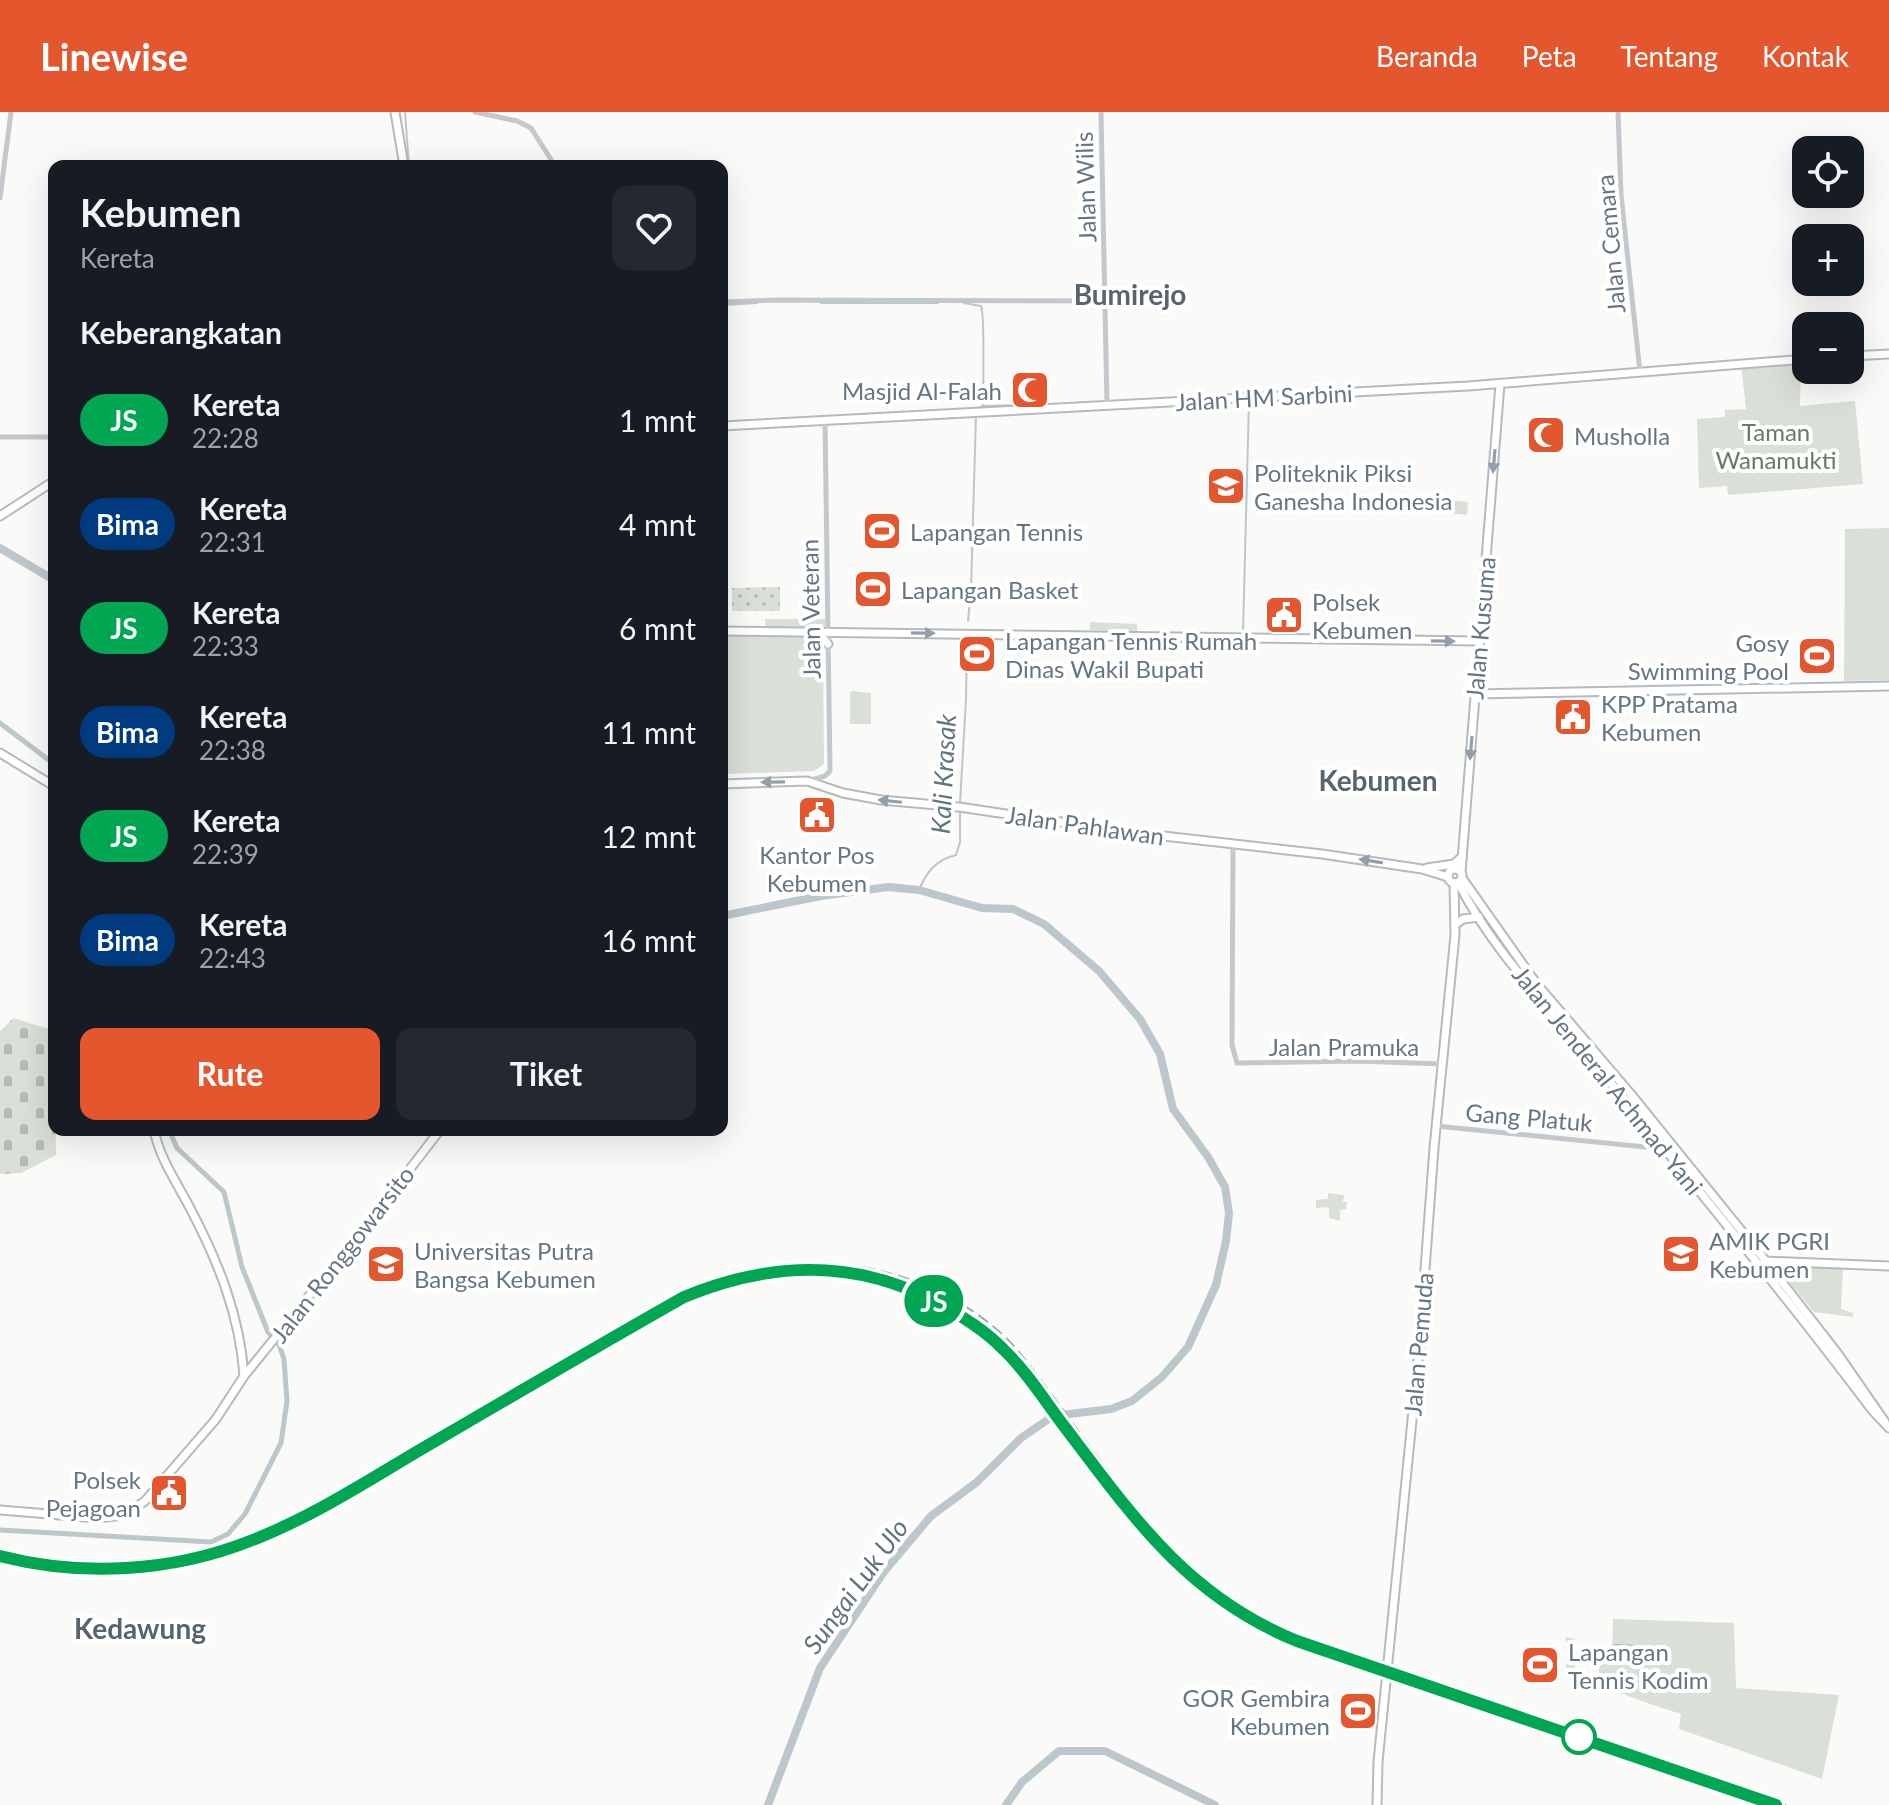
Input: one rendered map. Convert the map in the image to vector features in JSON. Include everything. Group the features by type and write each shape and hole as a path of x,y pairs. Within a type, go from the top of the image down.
{"main road":[{"path":"395,112 403,160"},
{"path":"1864,355 1889,354"},
{"name":"Jalan HM Sarbini","path":"728,426 1500,384 1792,360"},
{"name":"Jalan Kusuma","path":"1457,879 1462,857 1500,384"},
{"path":"0,516 48,485"},
{"path":"809,630 820,635 828,644"},
{"path":"728,631 1479,641"},
{"path":"1475,694 1889,686"},
{"path":"0,753 48,782"},
{"name":"Jalan Pahlawan","path":"728,784 807,781 843,793 881,800 961,807 1128,832 1322,854 1422,869 1457,879"},
{"path":"1422,869 1448,866 1462,857"},
{"path":"1455,935 1457,879"},
{"name":"Jalan Jenderal Achmad Yani","path":"1457,879 1479,917 1529,986 1761,1260"},
{"name":"Jalan Jenderal Achmad Yani","path":"1457,879 1536,983 1630,1093 1761,1260 1872,1410 1887,1425"},
{"name":"Jalan Pemuda","path":"1377,1805 1379,1753 1419,1350 1436,1126 1455,935 1457,879"},
{"path":"1456,924 1463,919 1479,917"},
{"path":"156,1136 161,1157 190,1207 224,1282 240,1334 244,1376"},
{"name":"Jalan Ronggowarsito","path":"0,1510 97,1518 124,1515 145,1501 216,1419 244,1376 435,1136"},
{"path":"1761,1260 1889,1266"},
{"path":"243,1362 252,1368"}],"street":[{"path":"0,198 11,112"},
{"path":"475,112 517,121 531,128 551,160"},
{"name":"Jalan Wilis","path":"1101,112 1107,403"},
{"name":"Jalan Cemara","path":"1618,112 1621,195 1640,372"},
{"path":"728,302 1106,301"},
{"name":"Jalan Veteran","path":"807,781 825,776 830,771 825,421"},
{"path":"0,437 48,437"},
{"name":"Jalan Pramuka","path":"1233,844 1232,1045 1237,1063 1356,1061 1443,1064"},
{"name":"Gang Platuk","path":"1436,1126 1665,1149"}],"green space":[{"name":"Taman Wanamukti","path":"1792,363 1792,384 1801,384 1800,406 1855,401 1863,484 1728,495 1727,486 1699,488 1697,419 1725,417 1725,410 1746,409 1741,364"},
{"path":"1438,499 1468,502 1467,515 1438,512"},
{"path":"1889,528 1889,680 1844,681 1845,529"},
{"path":"866,572 891,573 891,601 867,603"},
{"path":"780,587 780,611 732,611 732,588"},
{"path":"765,619 829,619 830,628 766,630"},
{"path":"1090,622 1137,624 1137,631 1090,630"},
{"path":"728,636 819,637 823,645 824,764 814,771 728,774"},
{"name":"Lapangan Tennis Rumah Dinas Wakil Bupati","path":"968,641 986,641 986,668 969,667"},
{"path":"852,691 871,693 871,724 850,724"},
{"path":"14,1018 48,1028 48,1136 56,1136 56,1155 21,1173 0,1174 0,1031"},
{"path":"1328,1193 1344,1195 1343,1202 1347,1202 1346,1209 1340,1210 1340,1221 1329,1218 1329,1207 1316,1208 1316,1200 1328,1199"},
{"path":"1772,1261 1843,1266 1841,1309 1853,1313 1853,1317 1814,1312"},
{"path":"1613,1619 1734,1623 1736,1688 1839,1695 1822,1779 1679,1729 1681,1714 1609,1687 1601,1680 1599,1671 1600,1664 1612,1660"},
{"path":"1566,1637 1575,1639 1575,1674 1566,1674"},
{"name":"Lapangan Tennis Kodim","path":"1528,1654 1553,1654 1552,1677 1527,1676"}],"water":[{"name":"Gosy Swimming Pool","path":"1810,638 1824,638 1825,674 1811,674"},
{"path":"1612,1644 1639,1645 1643,1650 1640,1660 1612,1660"}],"waterway":[{"path":"405,112 409,160"},
{"path":"728,305 757,303"},
{"path":"821,303 938,303"},
{"path":"964,303 981,306 982,312 983,406 977,409"},
{"path":"1243,633 1249,400"},
{"path":"983,406 1069,404"},
{"name":"Kali Krasak","path":"968,621 976,415"},
{"name":"Sungai Luk Ulo","path":"0,548 48,576"},
{"name":"Kali Krasak","path":"960,803 967,640"},
{"path":"0,723 48,759"},
{"name":"Kali Krasak","path":"919,890 933,867 956,855 960,842 960,809"},
{"name":"Sungai Luk Ulo","path":"728,915 821,896 888,887 919,890 982,908 1013,909 1044,924 1099,971 1140,1019 1160,1054 1173,1109 1208,1157 1225,1187 1229,1213 1216,1285 1188,1347 1162,1377 1132,1401 1111,1409 1053,1416 1021,1438 977,1482 931,1516 883,1573 820,1668 768,1805"},
{"path":"0,1530 211,1542 228,1534 245,1514 281,1443 287,1401 284,1359 279,1345 268,1332 242,1267 224,1192 177,1148 172,1136"},
{"name":"Sungai Luk Ulo","path":"1006,1805 1022,1782 1059,1751 1105,1751 1215,1805"}],"railway":[{"path":"0,1553 83,1565 125,1564 165,1560 245,1539 321,1504 622,1328 705,1285 764,1267 802,1263 840,1264 878,1270 915,1282 951,1298 983,1319 1021,1354 1160,1535 1202,1578 1248,1611 1300,1637 1786,1805"}],"train":[{"name":"JS","path":"0,1556 51,1566 98,1569 178,1562 233,1548 312,1513 684,1297 750,1275 772,1271 831,1270 907,1287 971,1322 988,1335 1015,1362 1153,1540 1211,1593 1265,1627 1297,1641 1776,1805"}],"place":[{"name":"Masjid Al-Falah","path":"1030,390"},
{"name":"Musholla","path":"1546,435"},
{"name":"Politeknik Piksi Ganesha Indonesia","path":"1226,486"},
{"name":"Lapangan Tennis","path":"882,531"},
{"name":"Lapangan Basket","path":"873,589"},
{"name":"Polsek Kebumen","path":"1284,615"},
{"name":"Lapangan Tennis Rumah Dinas Wakil Bupati","path":"977,654"},
{"name":"Gosy Swimming Pool","path":"1817,656"},
{"name":"KPP Pratama Kebumen","path":"1573,717"},
{"name":"Kantor Pos Kebumen","path":"817,815"},
{"name":"AMIK PGRI Kebumen","path":"1681,1254"},
{"name":"Universitas Putra Bangsa Kebumen","path":"386,1264"},
{"name":"Polsek Pejagoan","path":"169,1493"},
{"name":"Lapangan Tennis Kodim","path":"1540,1665"},
{"name":"GOR Gembira Kebumen","path":"1358,1711"}],"district":[{"name":"Bumirejo","path":"1130,294"},
{"name":"Kebumen","path":"1378,780"},
{"name":"Kedawung","path":"140,1628"}]}
